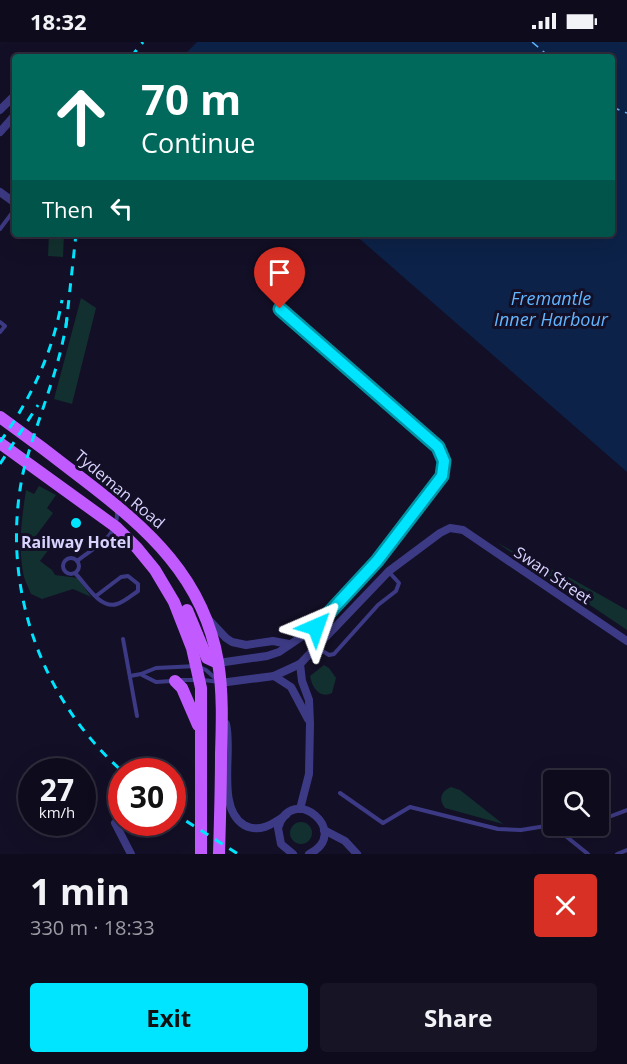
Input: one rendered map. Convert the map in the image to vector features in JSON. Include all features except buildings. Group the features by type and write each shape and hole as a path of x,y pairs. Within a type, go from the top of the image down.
{"main road":[{"name":"Tydeman Road","path":"0,417 116,504 158,542 190,585 206,617 218,663 222,714 219,854"},
{"name":"Tydeman Road","path":"0,443 116,528 137,548 163,583 182,621 197,666 199,680 201,854"},
{"path":"163,583 184,605 207,658 218,663"},
{"path":"175,681 182,688 188,700 201,734"}],"street":[{"path":"0,110 12,98"},
{"path":"0,132 12,118"},
{"path":"0,192 12,202"},
{"name":"Swan Street","path":"389,571 440,533 450,528 463,530 627,641"},
{"path":"218,663 267,656 279,652 316,627 377,561 397,535"},
{"path":"220,682 274,676 300,664 389,571 377,561"},
{"path":"206,617 232,642 246,645 273,641 289,644"},
{"path":"300,664 302,681 309,700 310,724 309,774 300,809"},
{"path":"274,676 291,687 310,724"},
{"path":"222,714 228,736 228,791 232,811 245,826 256,829 268,826 286,814 300,809 309,810 322,821 324,830 322,842 314,853"},
{"path":"286,814 279,824 278,836 283,847 293,854"},
{"path":"324,830 345,841 357,854"},
{"path":"122,836 130,854"}],"lane":[{"path":"0,229 12,213"},
{"path":"280,309 438,447 444,461 442,476 397,535"},
{"path":"0,322 5,326 0,332"},
{"path":"77,561 79,567 75,573 65,572 63,564 68,559 77,561 103,542 116,528 118,519 116,504"},
{"path":"316,648 329,655 334,654 378,605 396,591 399,583 389,571"},
{"path":"75,573 96,596 102,602 109,605 117,604 138,591 138,584 128,576 121,577 96,596"},
{"path":"123,639 137,716"},
{"path":"130,676 156,668 197,666 206,669 220,682"},
{"path":"141,674 156,682 199,680 220,682"},
{"path":"340,793 383,823 410,807 498,829 521,830 543,826"},
{"path":"609,817 627,810"},
{"path":"566,836 588,854"},
{"path":"617,854 627,850"}],"green space":[{"path":"49,237 64,237 63,257 48,256"},
{"path":"81,298 96,308 72,404 54,399"},
{"path":"39,486 56,495 47,508 53,513 35,537 49,549 40,561 55,575 78,578 91,597 73,589 42,599 31,594 23,572 21,531 26,490 34,494"},
{"path":"496,542 523,557 565,575 627,610 627,630"},
{"path":"324,665 336,678 332,693 324,695 317,691 310,676"},
{"path":"451,787 460,790 503,824 445,808 442,796"},
{"path":"301,822 311,829 312,833 305,843 301,844 291,837 290,833 297,823"}],"water":[{"name":"Fremantle Inner Harbour","path":"197,42 627,42 627,472 357,237 615,237 615,54 185,54"}],"ferry route":[{"path":"532,42 546,54"},
{"path":"615,108 627,113"}],"railway":[{"path":"133,54 143,42"},
{"path":"66,326 76,237"},
{"path":"0,442 22,409 47,356 62,300"},
{"path":"67,319 59,359 23,473 17,514 17,556 22,596 33,636 48,673 68,709 109,758"},
{"path":"0,464 38,405"},
{"path":"186,821 238,854"}],"place":[{"name":"Railway Hotel","path":"76,523"}],"route":[{"path":"280,309 438,447 444,461 442,476 421,504 377,561 316,627"}]}
